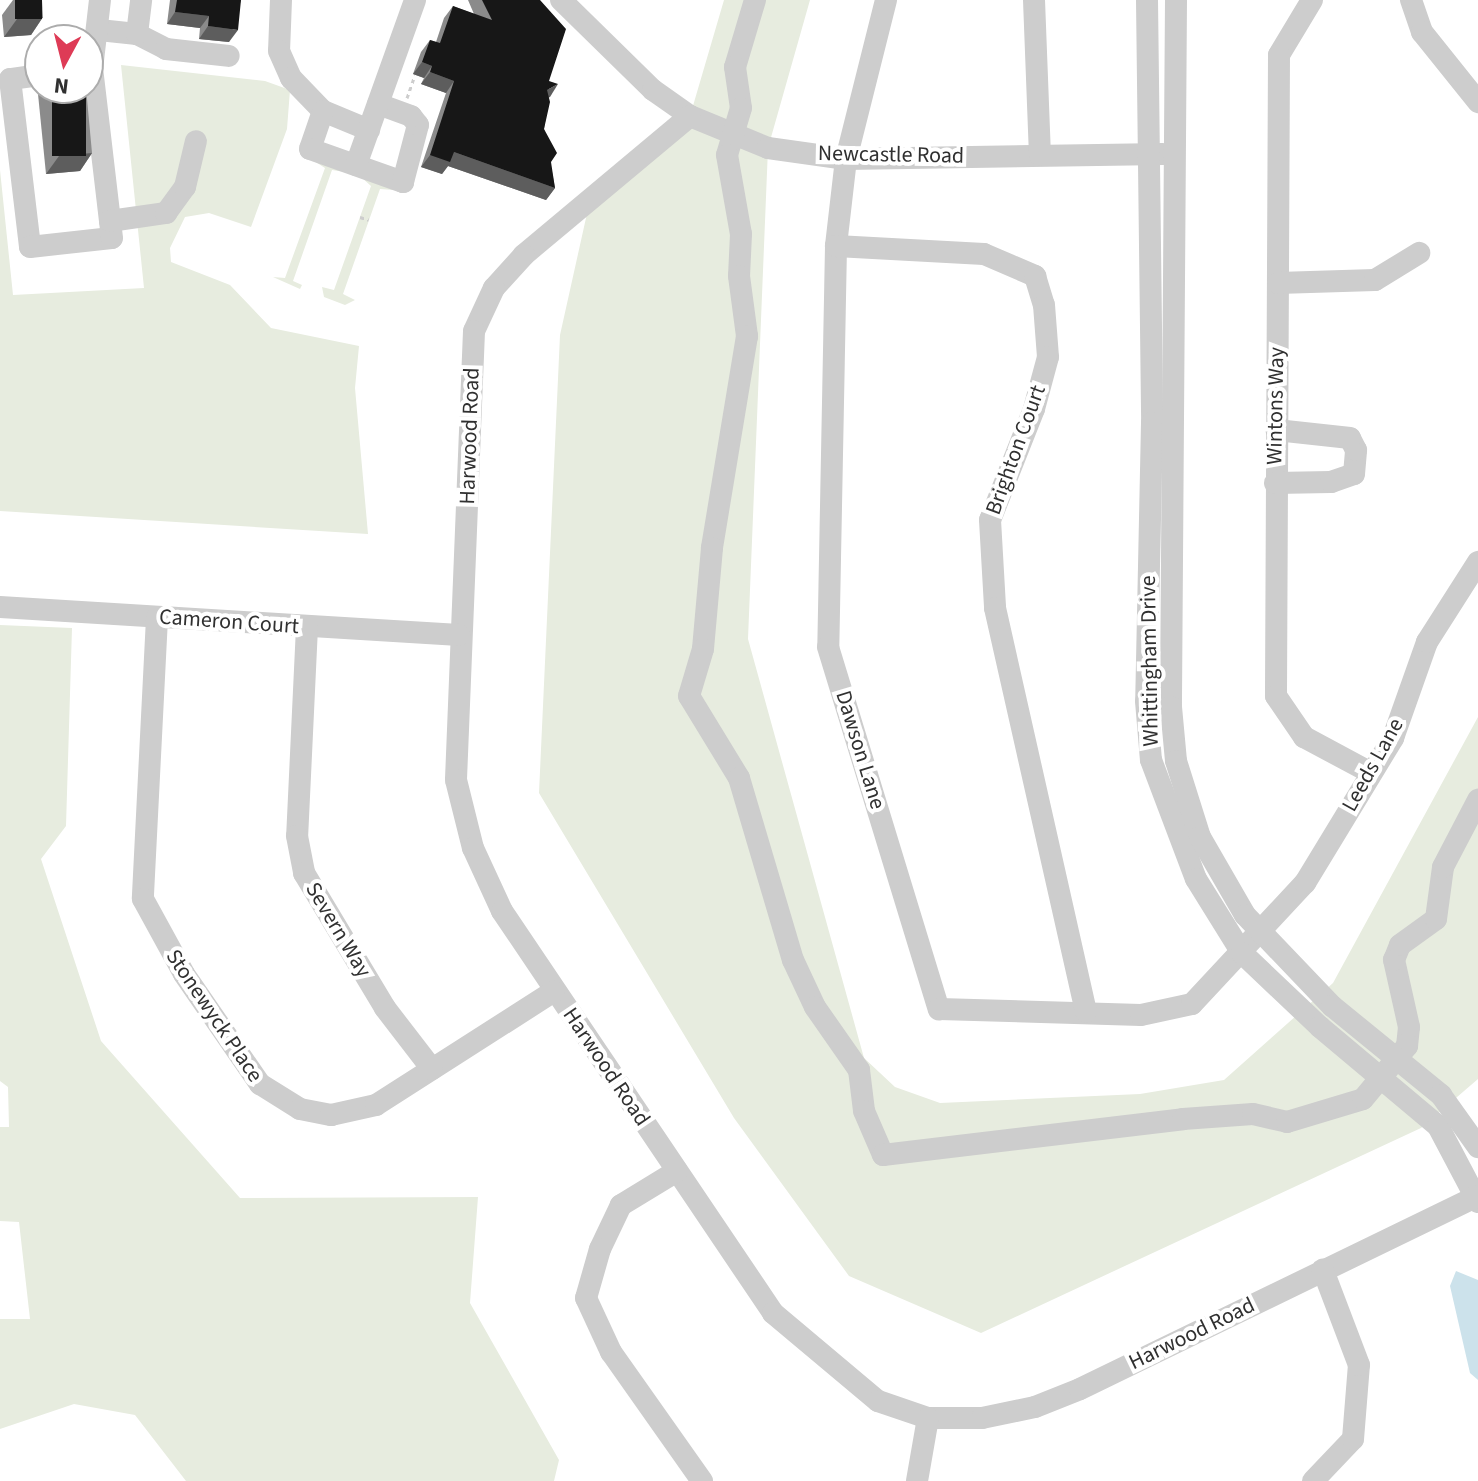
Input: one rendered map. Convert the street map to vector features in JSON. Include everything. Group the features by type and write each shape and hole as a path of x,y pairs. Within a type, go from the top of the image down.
{"street":[{"path":"99,24 100,0"},
{"path":"137,34 141,0"},
{"path":"281,0 279,51 291,78 323,111 369,130"},
{"path":"356,165 415,0"},
{"name":"Newcastle Road","path":"561,0 653,90 690,116 734,137 768,148 846,159 1177,154"},
{"path":"577,16 594,0"},
{"path":"755,0 735,67 741,108 728,168 741,234 739,276 747,336 712,548 703,649 689,696 739,778 793,960 815,1007 859,1070 864,1111 877,1146 892,1158 921,1148 972,1148 1183,1119 1253,1114 1277,1122 1296,1121 1328,1107 1356,1103 1407,1046 1409,1027 1394,960 1400,945 1436,919 1443,867 1478,800"},
{"name":"Dawson Lane","path":"886,0 846,159 836,246 828,647 939,1009 1141,1015 1192,1004 1242,953"},
{"path":"1034,0 1040,155"},
{"name":"Whittingham Drive","path":"1147,0 1152,154 1146,647 1151,760 1196,879 1242,953 1438,1126 1477,1198"},
{"name":"Whittingham Drive","path":"1176,0 1171,691 1176,761 1200,837 1245,915 1332,1006 1441,1095 1478,1147"},
{"name":"Wintons Way","path":"1312,0 1279,55 1276,696 1304,737 1371,773"},
{"path":"1411,0 1422,32 1478,102"},
{"path":"104,31 137,34 166,49 229,56"},
{"path":"24,77 10,79 30,247 112,238 95,104"},
{"path":"323,111 310,149 403,182 418,125 411,116 378,104"},
{"name":"Harwood Road","path":"690,116 524,255 494,288 474,331 459,635 456,780 473,848 502,911 773,1313 878,1401 928,1418 982,1418 1035,1407 1477,1198"},
{"path":"110,221 166,213 185,187 196,141"},
{"name":"Brighton Court","path":"836,246 984,254 1035,276 1044,305 1048,357 1034,409 990,520 995,608 1086,1012"},
{"path":"1278,283 1375,280 1419,253"},
{"path":"1275,483 1331,482 1354,474 1356,450 1350,438 1276,430"},
{"name":"Leeds Lane","path":"1242,953 1305,883 1393,738 1427,642 1478,562"},
{"name":"Cameron Court","path":"0,607 459,635"},
{"name":"Stonewyck Place","path":"157,618 143,899 184,974 260,1084 300,1109 331,1115 376,1105 554,991"},
{"name":"Severn Way","path":"307,627 297,836 304,873 385,1008 432,1069"},
{"path":"677,1171 621,1205 586,1298 611,1352 702,1481"},
{"path":"1313,1481 1353,1439 1359,1365 1323,1270"},
{"path":"917,1481 928,1418"}],"path":[{"path":"360,217 369,220"}],"shaded area":[{"path":"724,0 810,0 768,148 748,639 864,1058 895,1087 940,1103 1140,1094 1224,1080 1333,983 1478,717 1478,1079 1421,1128 981,1333 849,1276 734,1118 539,793 560,335 590,200 690,116"},
{"path":"121,65 265,81 290,90 287,129 251,227 209,213 185,217 170,248 171,262 230,285 271,328 359,346 355,388 368,534 0,511 0,170 13,295 144,288"},
{"path":"314,161 345,172 332,170 293,281 302,285 300,289 273,277 285,278 325,168"},
{"path":"361,177 394,190 380,189 343,294 355,300 345,305 324,297 322,287 334,290 371,186"},
{"path":"0,625 72,628 66,826 41,859 101,1041 240,1198 478,1197 470,1303 559,1460 554,1481 186,1481 135,1415 74,1404 0,1429 0,1319 30,1319 19,1222 0,1221 0,1127 9,1127 8,1087 0,1081"}],"water":[{"path":"1456,1271 1478,1280 1478,1380 1470,1373 1450,1286"}],"building":[{"path":"15,0 42,0 42,19 15,19"},
{"path":"177,0 241,0 238,30 208,26 209,16 175,12"},
{"path":"482,0 540,0 566,29 549,81 558,84 547,90 550,102 544,129 557,153 551,162 555,188 454,152 450,162 430,155 454,81 430,72 432,66 422,62 430,40 440,43 453,6 492,20"},
{"path":"52,104 86,104 86,156 52,156"}]}
